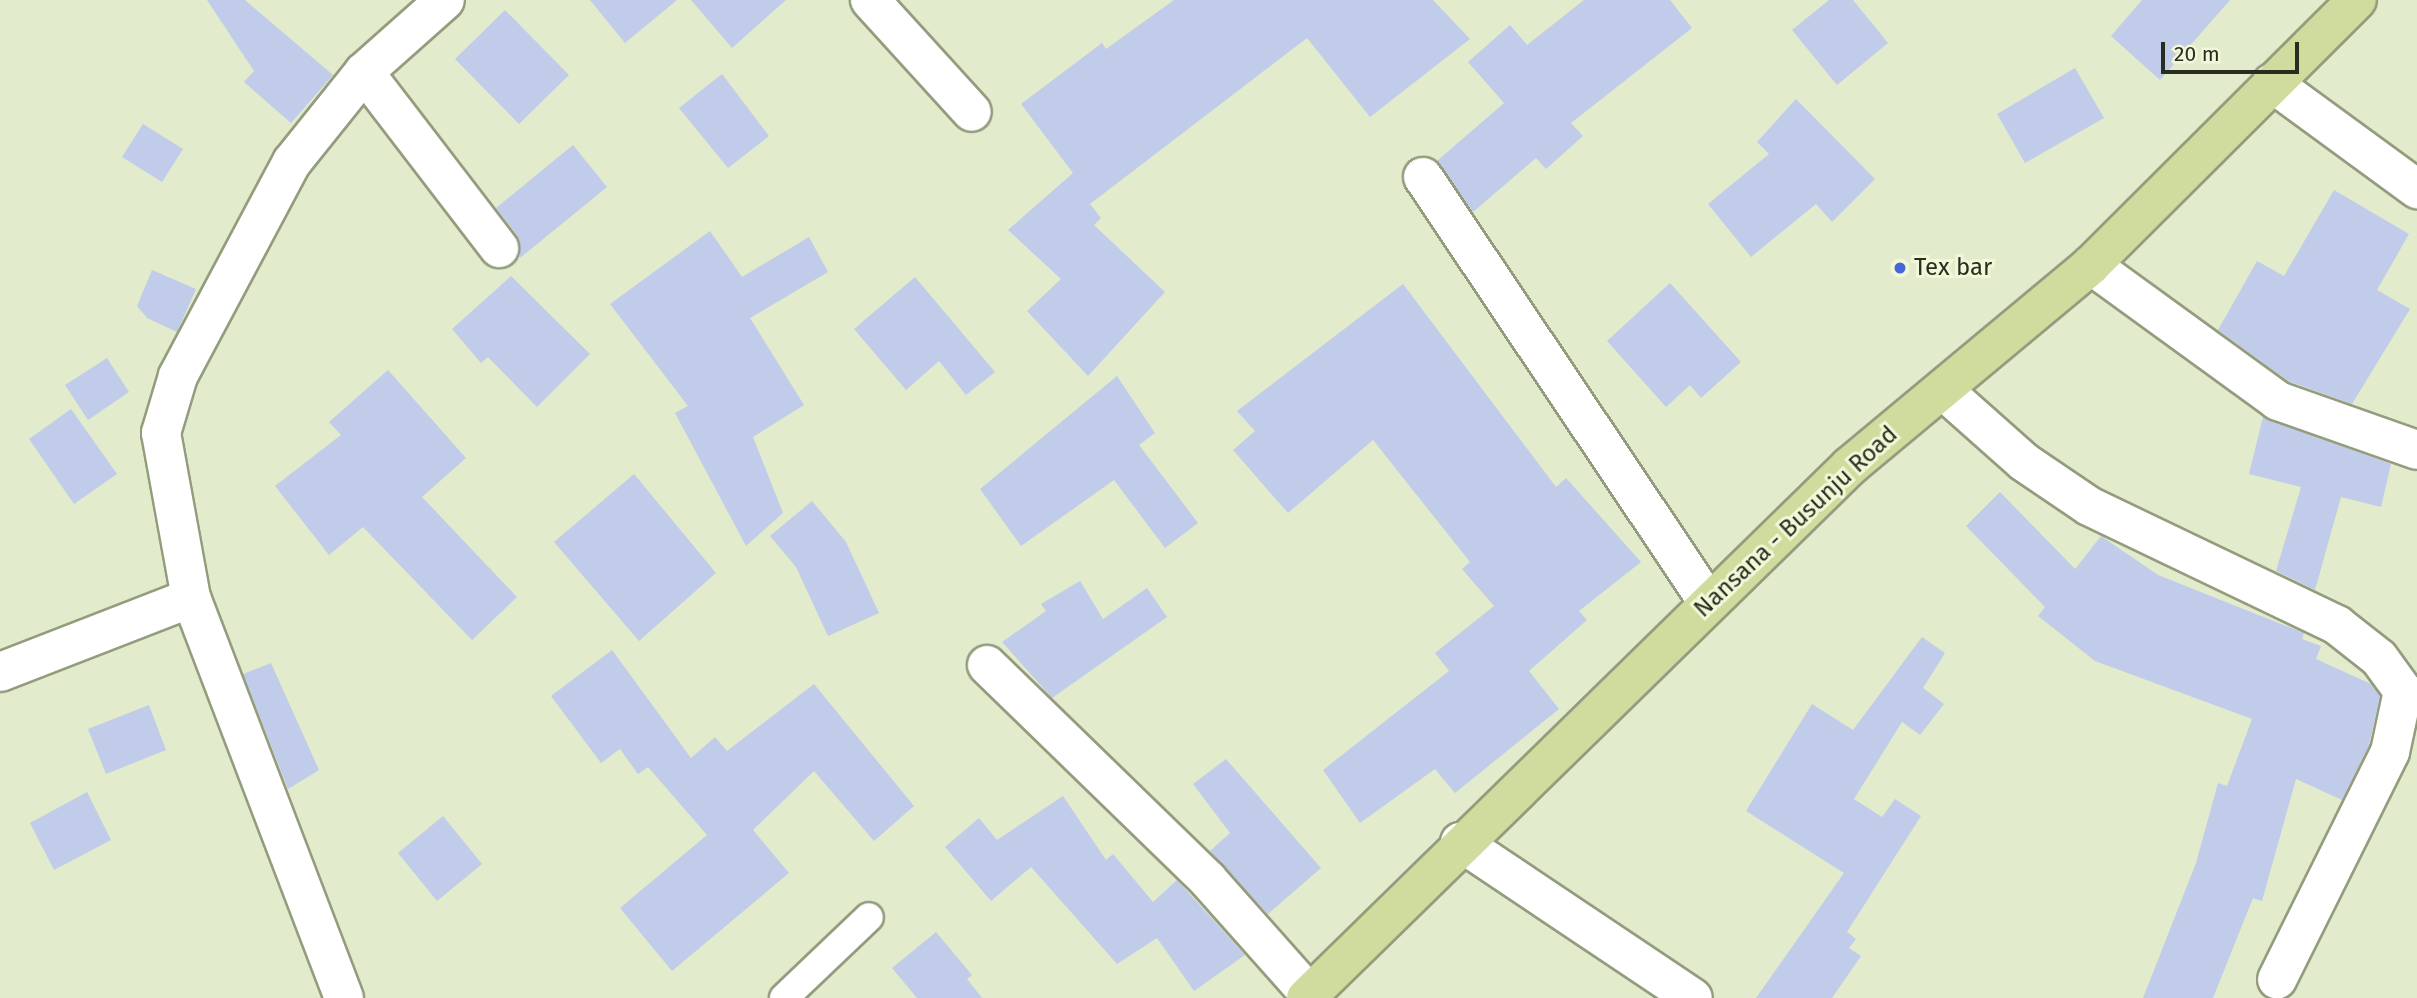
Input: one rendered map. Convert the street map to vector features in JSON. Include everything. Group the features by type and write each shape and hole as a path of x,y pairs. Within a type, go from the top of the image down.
{"main road":[{"name":"Nansana - Busunju Road","path":"1308,996 1460,842 1850,466 2091,265 2357,0"}],"street":[{"path":"344,998 191,598 161,433 178,376 292,162 365,72 445,0"},
{"path":"870,0 972,112"},
{"path":"365,72 499,248"},
{"path":"2272,83 2417,190"},
{"path":"1423,177 1708,602"},
{"path":"2091,265 2278,401 2417,450"},
{"path":"1943,390 2024,463 2089,506 2337,625 2379,658 2403,691 2390,752 2277,980"},
{"path":"0,671 191,598"},
{"path":"987,665 1208,880 1308,996"},
{"path":"1460,842 1693,998"}],"lane":[{"path":"784,998 869,917"}],"building":[{"path":"207,0 245,0 333,75 291,123 244,82 254,71"},
{"path":"590,0 677,0 625,43"},
{"path":"691,0 786,0 732,48"},
{"path":"1174,0 1433,0 1470,39 1370,117 1307,38 1090,204 1101,218 1094,225 1165,292 1088,376 1027,311 1061,279 1008,230 1073,173 1021,104 1102,43 1106,49"},
{"path":"1584,0 1670,0 1692,28 1571,123 1583,136 1546,169 1536,158 1473,212 1437,161 1504,103 1468,62 1510,25 1527,45"},
{"path":"1829,0 1853,0 1888,43 1837,85 1792,30"},
{"path":"2142,0 2230,0 2160,80 2111,36"},
{"path":"505,10 569,75 519,124 455,59"},
{"path":"2075,68 2104,118 2025,163 1997,114"},
{"path":"722,74 769,136 728,168 679,108"},
{"path":"1796,99 1875,179 1832,222 1816,204 1751,257 1708,204 1769,154 1757,142"},
{"path":"143,124 183,149 162,182 122,157"},
{"path":"573,145 607,187 520,258 517,235 496,208"},
{"path":"2334,190 2409,234 2377,290 2410,309 2352,404 2288,381 2218,330 2257,261 2284,276"},
{"path":"710,231 742,277 809,237 828,272 750,318 804,405 753,437 783,513 746,546 675,413 688,406 610,304"},
{"path":"152,270 196,289 177,332 147,318 137,306"},
{"path":"511,276 590,354 537,407 488,357 481,363 452,329"},
{"path":"915,277 995,372 966,395 939,361 906,390 854,329"},
{"path":"1670,283 1741,362 1701,398 1690,385 1666,407 1607,341"},
{"path":"1403,284 1556,487 1566,478 1641,562 1579,611 1587,620 1529,671 1559,709 1455,793 1435,769 1360,823 1323,770 1449,671 1435,653 1494,606 1462,569 1470,562 1373,440 1288,513 1233,450 1255,431 1237,411"},
{"path":"107,358 129,392 88,420 65,385"},
{"path":"388,370 466,458 422,497 517,597 472,640 363,527 329,555 275,486 341,435 329,422"},
{"path":"1117,376 1155,433 1139,445 1198,523 1165,548 1114,480 1021,546 980,489"},
{"path":"71,409 117,474 74,504 29,439"},
{"path":"2263,417 2391,464 2381,507 2341,497 2315,590 2276,571 2301,487 2249,474"},
{"path":"634,474 716,573 639,641 554,542"},
{"path":"2000,492 2075,569 2101,536 2158,575 2304,633 2302,639 2321,646 2316,659 2371,684 2380,696 2369,745 2342,800 2296,779 2262,901 2253,898 2213,998 2143,998 2196,863 2218,783 2227,786 2252,719 2095,661 2038,616 2045,607 1966,526"},
{"path":"812,501 846,542 879,613 828,636 796,567 770,536"},
{"path":"1080,581 1103,619 1147,588 1167,617 1052,698 1002,642 1046,611 1041,604"},
{"path":"1922,637 1945,653 1923,688 1944,704 1920,735 1902,722 1854,799 1882,817 1895,799 1921,816 1847,932 1856,939 1849,948 1861,956 1832,998 1756,998 1844,873 1746,811 1812,704 1853,730"},
{"path":"612,650 691,758 715,737 727,751 814,684 914,806 874,841 814,771 753,830 789,873 672,971 620,908 707,835 648,767 638,774 620,749 601,763 551,696"},
{"path":"271,663 319,770 288,789 243,674"},
{"path":"149,705 166,750 106,774 88,729"},
{"path":"1226,759 1321,868 1268,914 1210,851 1230,833 1193,784"},
{"path":"87,792 111,840 54,870 30,823"},
{"path":"1063,796 1106,860 1113,854 1153,902 1177,880 1245,955 1194,991 1157,938 1117,964 1031,867 991,901 945,847 979,818 997,840"},
{"path":"443,816 482,864 437,901 398,853"},
{"path":"936,932 972,975 967,979 982,998 917,998 892,968"}],"place":[{"name":"Tex bar","path":"1900,268"}]}
